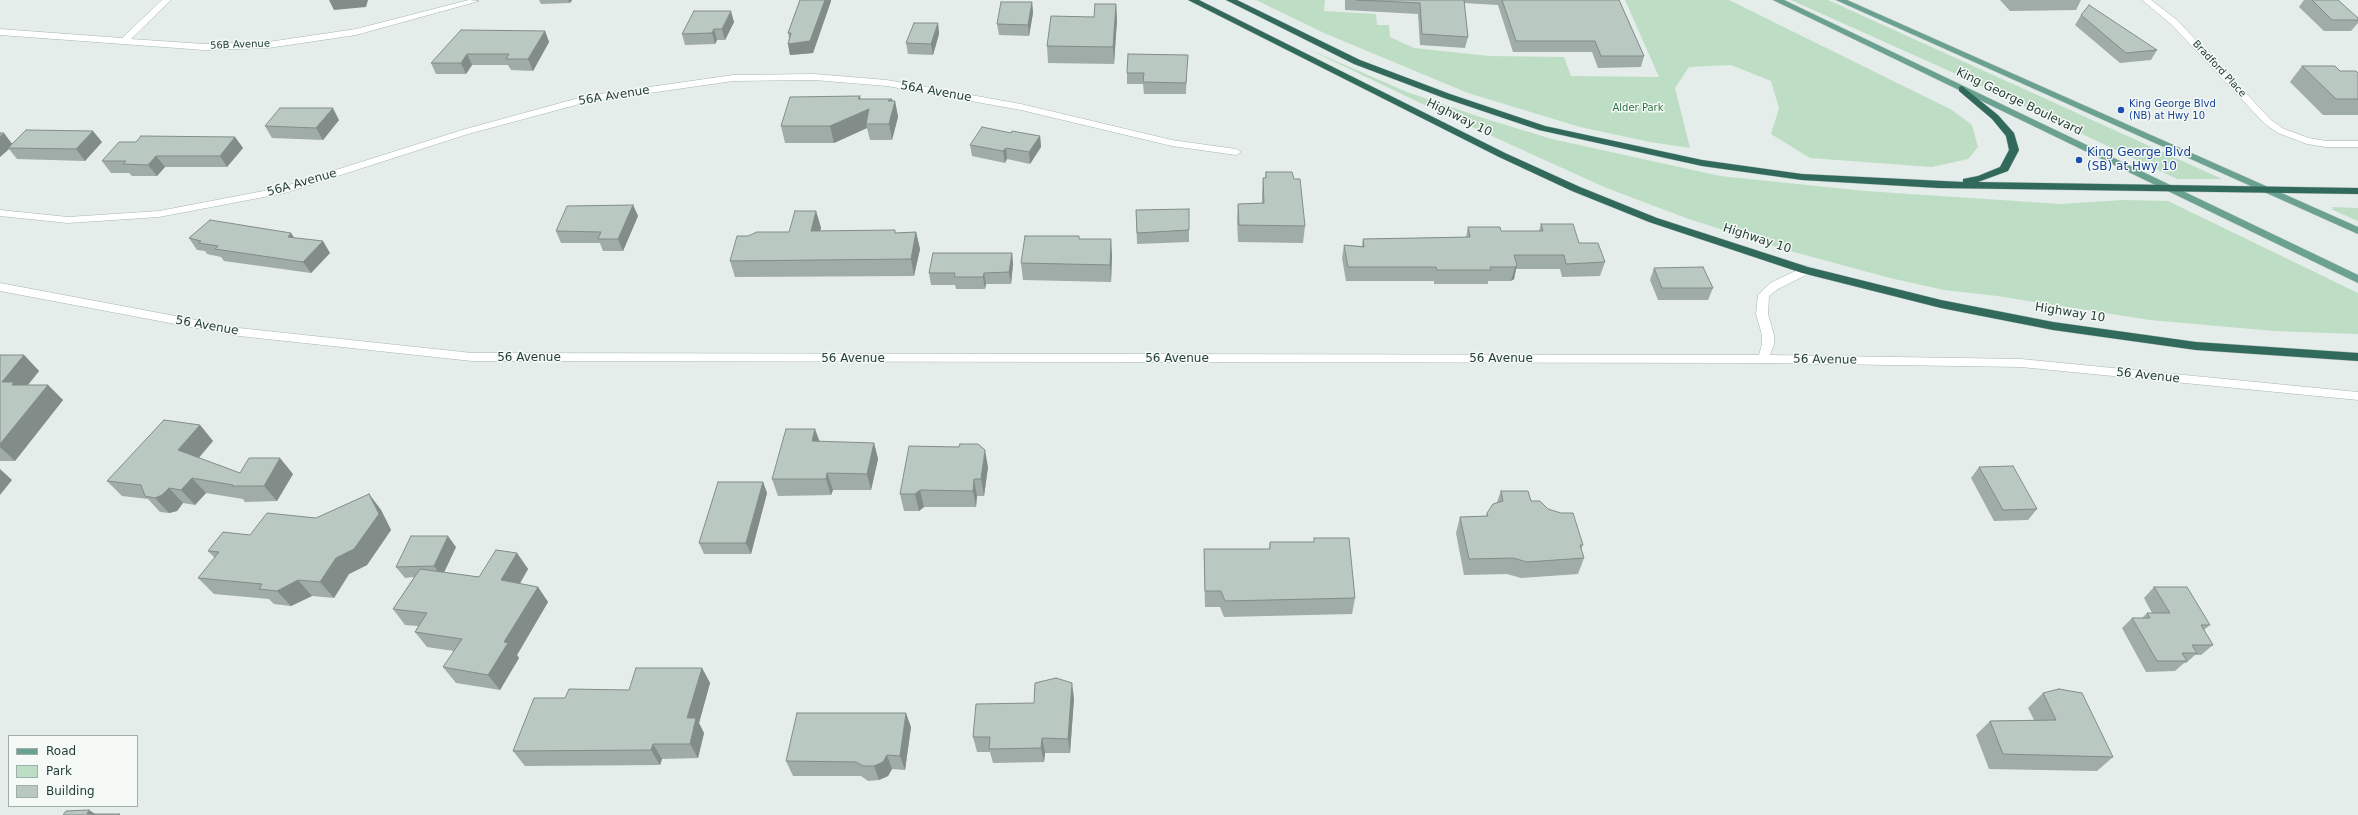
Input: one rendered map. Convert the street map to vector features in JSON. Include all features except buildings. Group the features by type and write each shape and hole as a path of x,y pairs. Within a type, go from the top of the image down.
{"highway":[{"name":"Highway 10","path":"1192,0 1502,155 1576,189 1653,220 1806,270 1941,304 2053,326 2196,346 2358,357"},
{"name":"Highway 10","path":"1230,0 1357,62 1447,96 1542,128 1654,154 1752,171 1802,177 1938,185 2169,189 2358,190"},
{"path":"1938,185 1980,179 2004,169 2014,150 2011,135 1995,117 1962,89"}],"main road":[{"name":"King George Boulevard","path":"1777,0 2358,279"},
{"name":"King George Boulevard","path":"1840,0 2269,189 2358,231"}],"street":[{"path":"123,42 167,0"},
{"name":"Bradford Place","path":"2146,0 2174,22 2268,122 2293,137 2326,144 2358,144"},
{"name":"56B Avenue","path":"0,32 204,47 268,45 356,32 475,1"},
{"name":"56A Avenue","path":"2,215 68,220 159,214 281,191 465,132 586,99 733,78 814,77 887,83 1021,106 1172,143 1236,152"},
{"path":"1763,359 1768,344 1768,335 1762,314 1764,295 1774,286 1806,270"},
{"name":"56 Avenue","path":"0,287 239,332 472,357 1763,359 2021,363 2358,396"}],"green space":[{"name":"Alder Park","path":"1256,0 1325,0 1324,11 1376,14 1377,25 1389,25 1390,37 1414,48 1489,56 1564,57 1571,76 1659,77 1625,0 1729,0 1952,110 1972,125 1978,147 1968,159 1932,167 1810,158 1771,134 1779,108 1771,81 1731,65 1689,67 1675,88 1690,148 1650,142 1580,127 1468,93 1324,33"},
{"path":"1791,0 1828,0 2222,179 2177,179 1956,74"},
{"path":"1306,48 1407,92 1486,119 1552,139 1720,176 1865,191 2061,204 2123,200 2168,201 2358,293 2358,334 2274,331 2150,320 1997,296 1944,290 1890,278 1779,248 1686,218 1604,187 1439,112"},
{"path":"2332,207 2358,208 2358,221 2333,210"}],"place":[{"name":"King George Blvd (NB) at Hwy 10","path":"2121,110"},
{"name":"King George Blvd (SB) at Hwy 10","path":"2079,160"}]}
